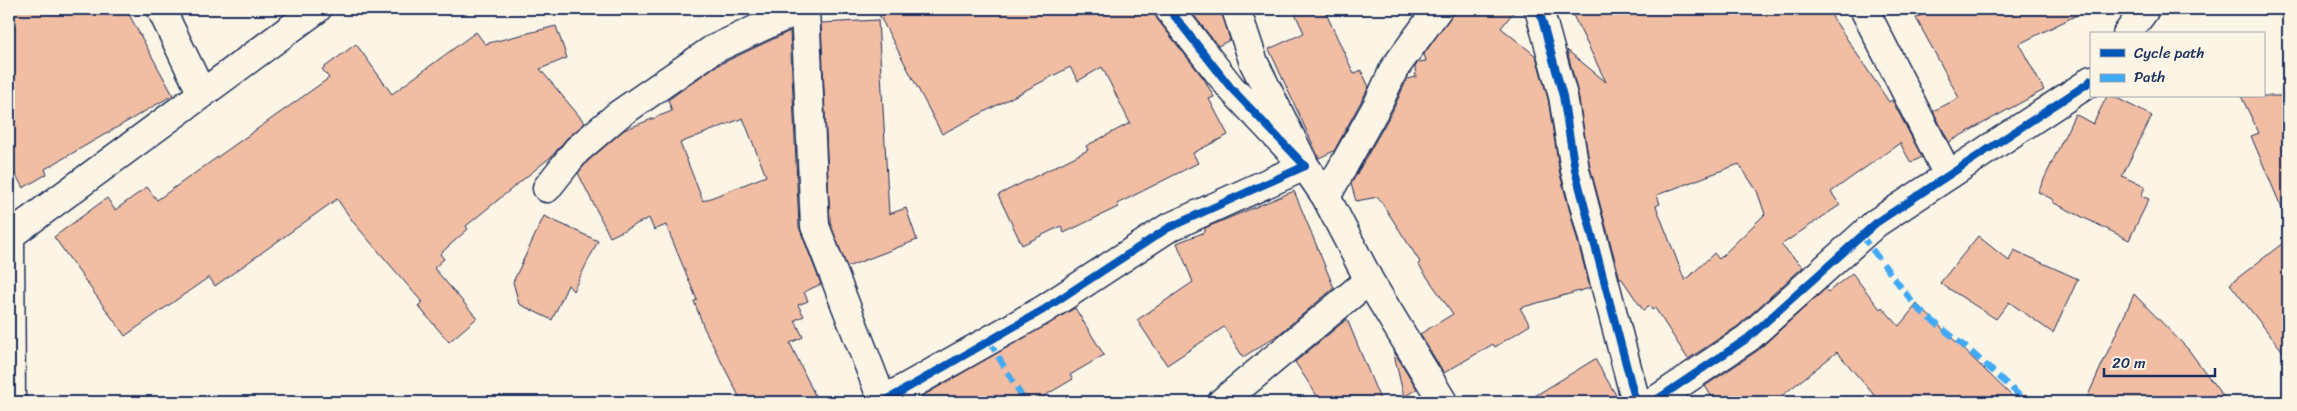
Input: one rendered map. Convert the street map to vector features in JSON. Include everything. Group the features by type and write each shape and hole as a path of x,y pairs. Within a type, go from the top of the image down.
{"street":[{"path":"161,9 202,94"},
{"path":"10,402 9,236 317,9"},
{"path":"546,188 577,150 618,115 712,50 800,9"},
{"path":"806,9 815,226 883,402 1044,310 1168,228 1305,166"},
{"path":"1169,9 1231,88 1305,166"},
{"path":"1236,9 1254,63 1305,166 1326,197 1369,280 1442,402"},
{"path":"1326,197 1378,104 1394,69 1438,9"},
{"path":"1539,9 1563,96 1575,170 1636,402"},
{"path":"1864,9 1948,175"},
{"path":"2128,32 2144,9"},
{"path":"1653,402 1748,338 1876,222 2090,81"},
{"path":"1222,402 1369,280"}],"building":[{"path":"9,9 126,9 173,95 45,169 47,174 23,188 9,163"},
{"path":"876,9 1154,9 1157,19 1204,79 1214,97 1209,99 1228,135 1193,153 1198,163 1117,204 1118,207 1064,233 1061,226 1022,245 998,195 1088,150 1086,146 1130,123 1102,67 1078,81 1070,67 942,134"},
{"path":"1189,9 1221,9 1230,40 1218,46"},
{"path":"1293,9 1324,9 1354,74 1361,70 1369,87 1334,151 1319,158 1269,49 1304,33"},
{"path":"1455,9 1516,9 1501,28 1536,56 1548,99 1560,174 1590,288 1520,308 1530,325 1495,347 1493,344 1444,373 1420,334 1453,314 1418,264 1420,262 1378,197 1356,201 1351,184 1392,112 1407,79 1416,77 1415,67 1418,62 1426,61 1424,54"},
{"path":"1570,9 1827,9 1889,102 1892,100 1922,157 1911,163 1900,143 1831,192 1840,205 1781,245 1803,267 1738,326 1688,359 1655,308 1652,310 1650,306 1643,310 1622,279 1620,279 1590,167 1578,94 1567,50 1606,82","holes":["1739,164 1757,191 1765,214 1719,259 1714,253 1685,281 1656,206 1660,204 1657,195"]},
{"path":"1933,9 2089,9 2019,44 2044,90 1949,142 1933,111 1959,98 1916,18"},
{"path":"878,20 889,214 906,208 917,240 847,267 830,223 821,23"},
{"path":"556,26 567,58 540,69 585,123 567,138 552,156 466,226 468,229 440,254 444,259 434,268 477,318 449,342 418,306 422,302 354,223 337,199 215,286 209,277 125,336 54,237 107,198 115,210 147,187 157,200 329,78 322,69 356,44 392,94 476,32 485,44"},
{"path":"790,31 799,227 821,284 804,292 808,301 798,305 804,316 795,320 803,337 790,343 818,402 742,402 704,328 694,301 697,300 666,225 654,230 649,218 610,237 578,173 588,161 624,130 672,111 668,100 714,67","holes":["743,118 766,176 703,201 680,143"]},
{"path":"2288,96 2288,223 2251,136 2259,133 2242,98"},
{"path":"2106,98 2117,98 2152,116 2122,176 2145,187 2141,196 2149,199 2129,240 2052,202 2054,200 2038,192 2075,114 2093,124"},
{"path":"1294,191 1334,288 1278,335 1243,357 1224,327 1167,365 1137,320 1193,282 1177,243 1205,232 1205,228"},
{"path":"544,216 598,241 573,291 568,285 552,320 519,304 513,282"},
{"path":"1978,236 2009,261 2014,250 2078,279 2053,333 2009,302 1996,319 1940,283"},
{"path":"2288,239 2288,358 2230,284"},
{"path":"1852,273 1880,309 1882,307 1899,326 1917,304 2018,402 1880,402 1837,352 1774,402 1715,402 1705,386 1757,351 1825,289 1828,292"},
{"path":"2134,294 2188,349 2227,402 2085,402"},
{"path":"1075,308 1104,355 1070,375 1073,379 1034,402 912,402"},
{"path":"1347,319 1381,402 1321,402 1295,362"},
{"path":"1393,350 1417,389 1404,397"},
{"path":"1595,359 1620,402 1525,402"}],"marked path":[{"path":"1861,235 1917,308 1968,349 2027,402"},
{"path":"989,341 1025,402"}],"cycle path":[{"path":"883,402 1043,310 1168,228 1305,166 1231,88 1169,9"},
{"path":"1539,9 1563,96 1575,170 1636,402"},
{"path":"1653,402 1748,338 1876,223 2090,81"}]}
